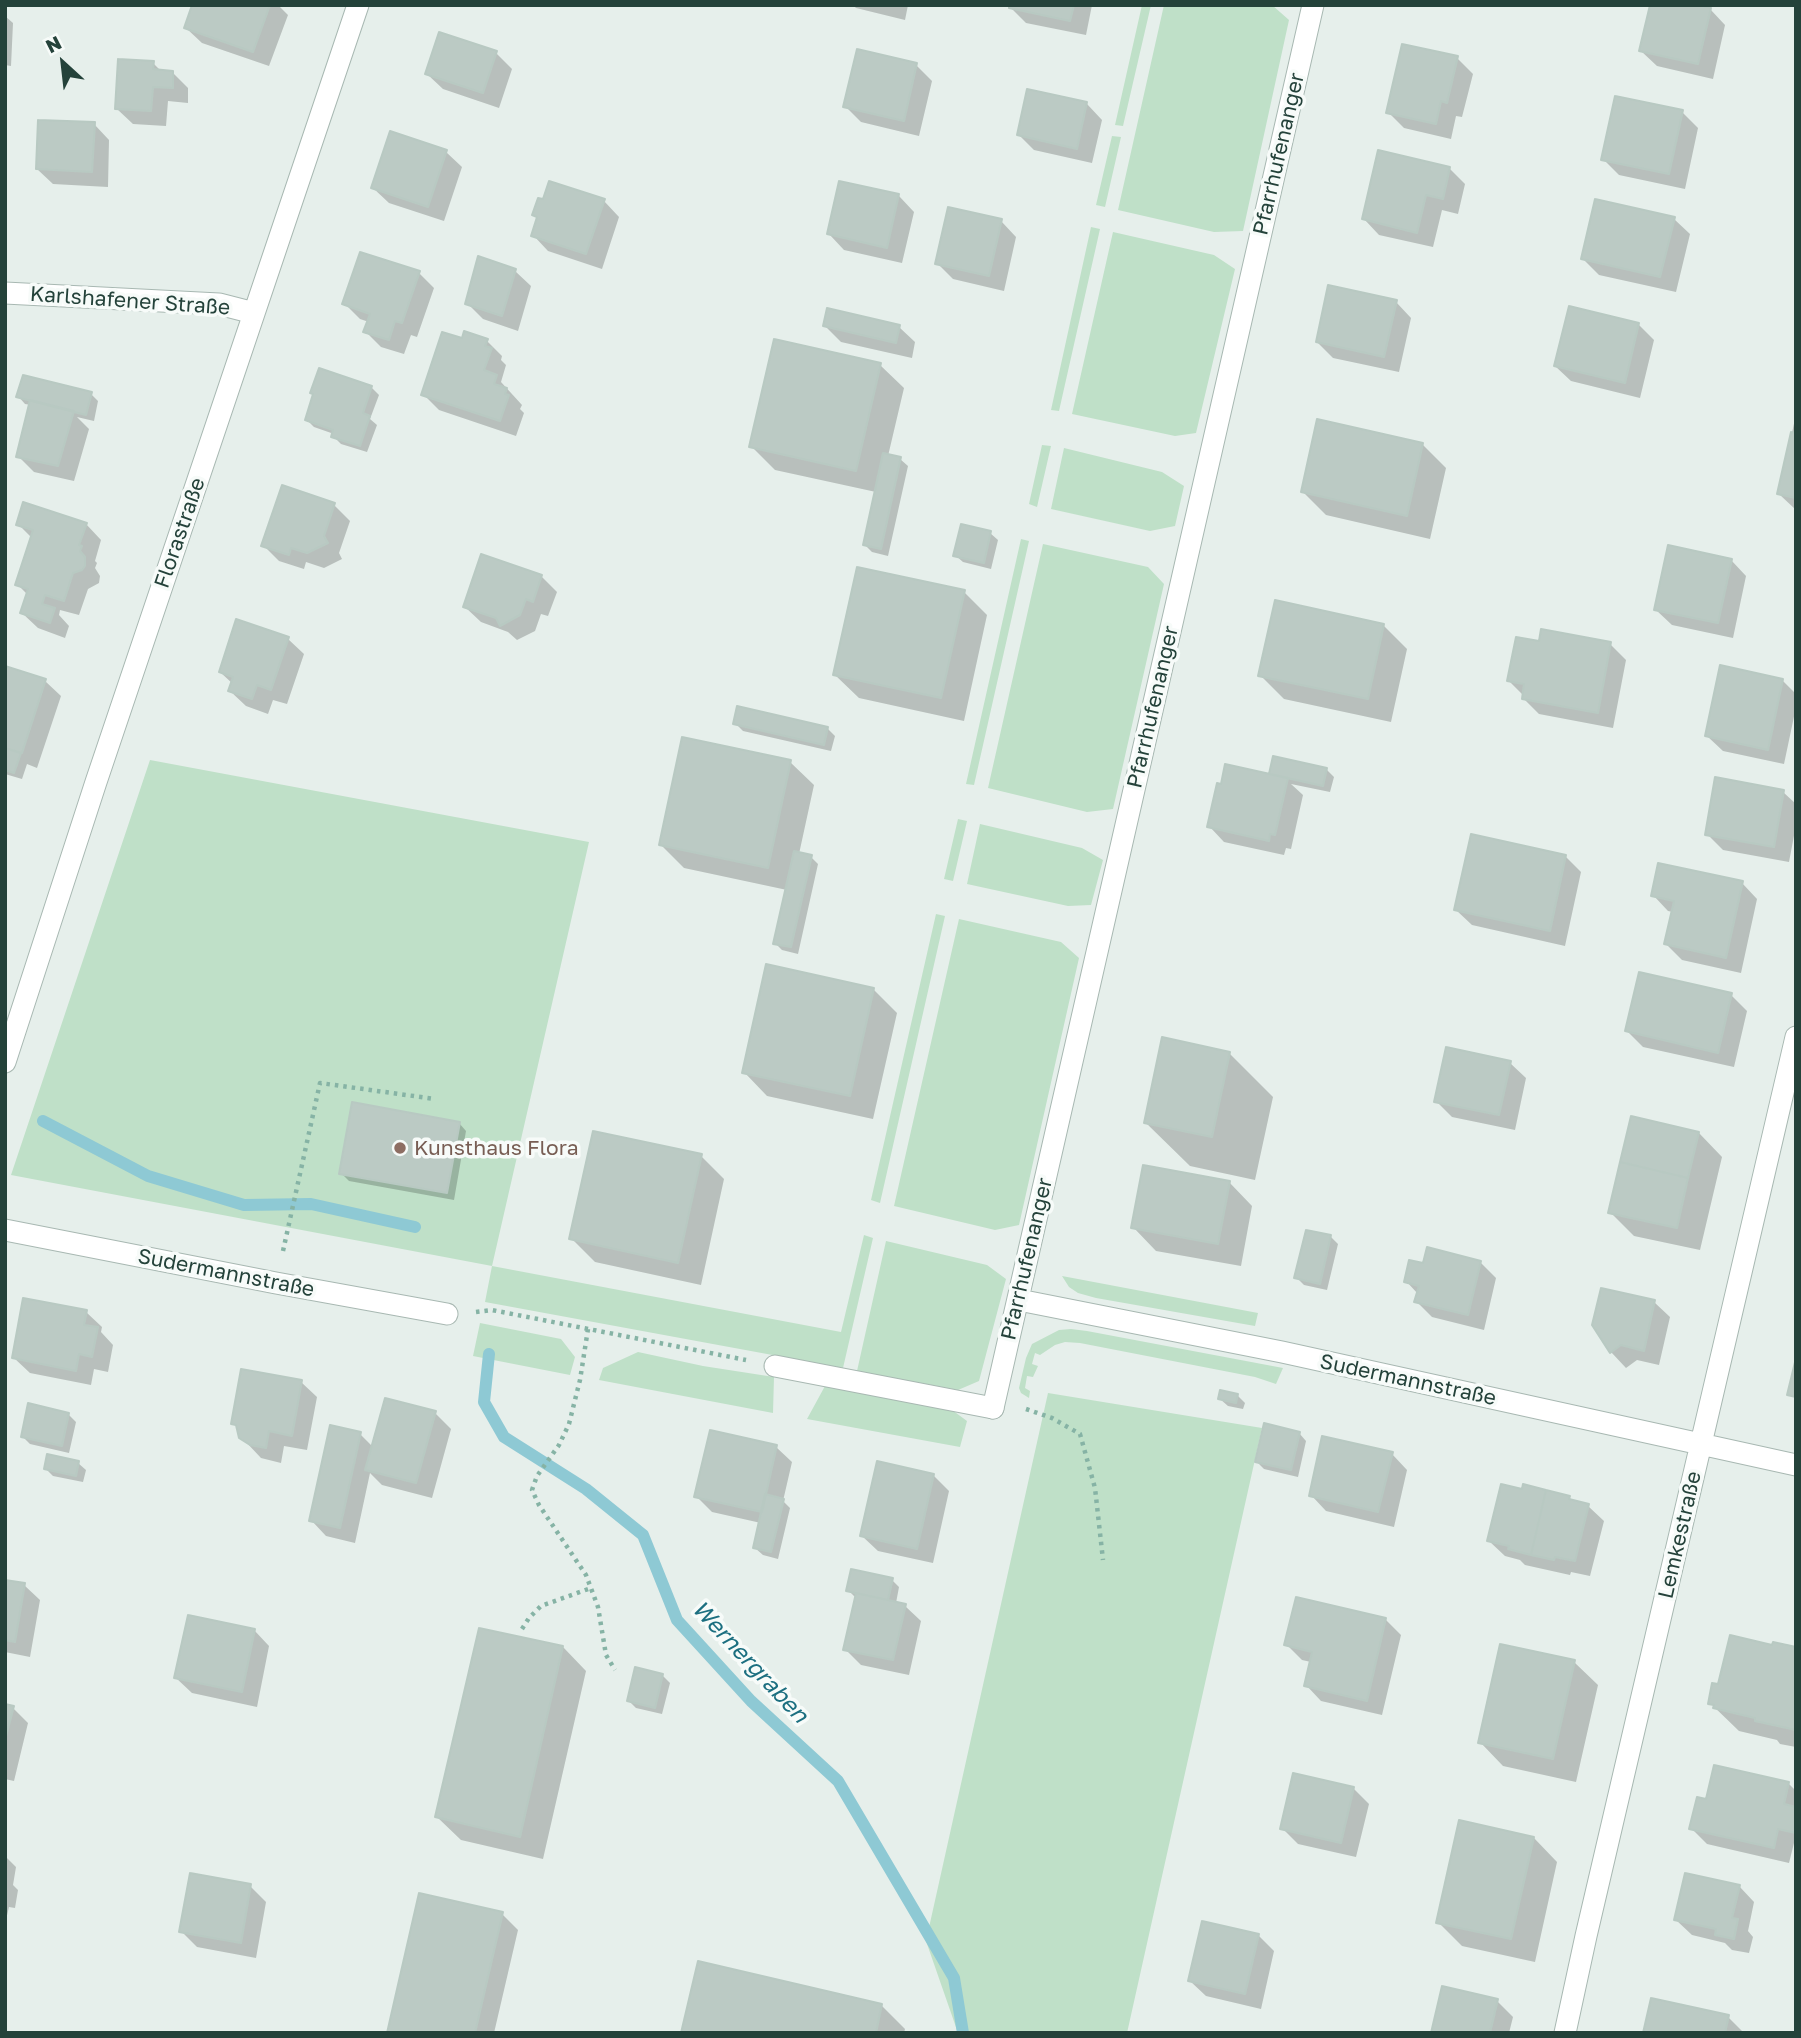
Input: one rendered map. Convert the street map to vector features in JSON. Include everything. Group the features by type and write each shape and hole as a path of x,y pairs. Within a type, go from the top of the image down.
{"street":[{"name":"Florastraße","path":"5,1062 96,782 358,5"},
{"name":"Pfarrhufenanger","path":"994,1404 1313,5"},
{"name":"Karlshafener Straße","path":"5,293 219,303 254,313"},
{"name":"Lemkestraße","path":"1565,2033 1796,1037"},
{"name":"Sudermannstraße","path":"5,1230 447,1314"},
{"name":"Sudermannstraße","path":"1019,1300 1282,1352 1796,1465"},
{"path":"775,1366 994,1404"}],"path":[{"path":"285,1243 320,1083 435,1099"},
{"path":"447,1314 492,1310 775,1366"},
{"path":"588,1329 569,1424 559,1445 537,1476 532,1490 539,1506 579,1565 591,1588 598,1607 606,1655 615,1670"},
{"path":"994,1404 1052,1418 1080,1434 1095,1488 1103,1560"},
{"path":"522,1629 541,1606 591,1588"}],"green space":[{"path":"1142,5 1151,5 1123,126 1115,125"},
{"path":"1164,5 1272,5 1289,20 1243,231 1214,232 1118,210"},
{"path":"1112,136 1121,137 1105,207 1096,205"},
{"path":"1091,227 1100,229 1059,411 1051,410"},
{"path":"1113,232 1214,255 1235,269 1196,433 1175,436 1072,414"},
{"path":"1042,445 1051,446 1037,507 1029,504"},
{"path":"1064,448 1162,472 1184,486 1175,526 1150,531 1051,509"},
{"path":"1021,539 1029,541 974,785 966,784"},
{"path":"1043,544 1148,567 1164,584 1113,809 1087,812 988,788"},
{"name":"Kunsthaus Flora","path":"150,760 589,842 492,1266 11,1175"},
{"path":"958,819 967,821 953,881 944,879"},
{"path":"980,824 1082,848 1103,860 1091,905 1068,906 967,884"},
{"path":"936,914 945,916 880,1203 871,1200"},
{"path":"959,919 1061,942 1079,958 1019,1225 995,1230 894,1206"},
{"path":"864,1235 873,1238 843,1368 485,1302 492,1266 841,1332"},
{"path":"886,1241 987,1265 1006,1279 979,1381 958,1390 857,1371"},
{"path":"1062,1276 1258,1313 1255,1326 1096,1298 1078,1293 1069,1287"},
{"path":"480,1323 561,1339 575,1357 570,1375 473,1356"},
{"path":"1071,1329 1283,1368 1276,1384 1255,1377 1065,1342 1040,1355 1035,1353 1032,1364 1038,1366 1033,1377 1027,1376 1025,1388 1030,1391 1029,1398 1021,1393 1019,1388 1032,1344 1059,1330"},
{"path":"638,1352 774,1377 773,1413 599,1380 603,1368"},
{"path":"825,1386 952,1410 967,1421 960,1447 807,1419"},
{"path":"1048,1393 1262,1428 1127,2033 958,2033 926,1941"}],"building":[{"path":"192,5 270,5 253,52 184,28"},
{"path":"1009,5 1074,5 1070,21 1009,8"},
{"path":"1650,5 1700,5 1711,8 1698,64 1639,51"},
{"path":"439,32 497,51 483,93 425,74"},
{"path":"1402,44 1458,56 1447,103 1441,101 1436,124 1386,113"},
{"path":"857,49 917,63 904,121 843,107"},
{"path":"118,59 154,61 153,69 173,71 173,88 153,87 151,111 115,109"},
{"path":"1027,89 1087,102 1077,149 1017,135"},
{"path":"1615,96 1683,110 1669,174 1601,160"},
{"path":"38,120 95,122 92,172 36,169"},
{"path":"390,131 447,150 428,207 371,188"},
{"path":"1378,150 1450,167 1443,199 1426,195 1417,233 1362,219"},
{"path":"549,181 605,199 586,254 531,236 537,217 532,215 538,198 543,199"},
{"path":"839,181 899,194 887,248 827,234"},
{"path":"1595,199 1675,217 1660,277 1581,259"},
{"path":"948,207 1002,219 989,276 935,264"},
{"path":"360,252 420,271 402,323 395,321 389,340 363,332 370,314 342,304"},
{"path":"478,256 516,269 502,316 465,304"},
{"path":"1328,285 1397,300 1384,357 1316,342"},
{"path":"1569,306 1639,323 1625,383 1554,366"},
{"path":"827,308 900,325 896,343 823,326"},
{"path":"464,331 488,339 485,346 492,348 484,370 497,375 494,384 507,388 505,394 509,395 500,421 421,395 442,332 462,338"},
{"path":"774,339 881,363 856,471 749,447"},
{"path":"319,368 372,386 363,413 370,416 360,446 331,437 333,430 305,420 313,394 310,393"},
{"path":"23,375 92,392 86,415 16,397"},
{"path":"30,400 74,411 58,466 16,457"},
{"path":"1317,419 1423,443 1407,516 1301,492"},
{"path":"1791,432 1796,433 1796,498 1777,494"},
{"path":"883,453 901,457 881,549 863,545"},
{"path":"282,485 335,503 324,536 328,543 307,553 291,548 289,555 261,546"},
{"path":"23,502 87,523 79,545 82,546 80,551 85,557 85,566 73,573 64,601 45,595 42,604 55,608 50,623 20,613 28,589 15,585 33,530 16,525"},
{"path":"961,524 991,531 984,563 953,556"},
{"path":"1668,545 1732,559 1718,623 1654,610"},
{"path":"481,554 542,575 533,602 526,599 520,615 500,626 496,618 463,607"},
{"path":"857,567 965,590 941,698 833,675"},
{"path":"1275,600 1384,624 1368,699 1258,676"},
{"path":"236,619 289,637 271,690 257,685 252,699 228,691 233,677 219,672"},
{"path":"1541,629 1611,642 1598,713 1522,699 1524,684 1507,681 1516,637 1539,641"},
{"path":"1720,665 1783,679 1768,750 1705,736"},
{"path":"5,666 46,679 22,753 5,748"},
{"path":"737,706 828,727 824,745 733,724"},
{"path":"682,737 791,760 768,868 659,845"},
{"path":"5,748 21,753 14,773 5,770"},
{"path":"1273,756 1327,768 1323,786 1269,774"},
{"path":"1225,764 1288,778 1275,835 1270,834 1269,841 1207,827 1217,783 1221,784"},
{"path":"1715,777 1784,790 1774,847 1705,835"},
{"path":"1471,834 1566,855 1550,931 1454,910"},
{"path":"794,851 812,855 791,947 773,944"},
{"path":"1658,863 1743,881 1726,958 1664,944 1674,901 1651,896"},
{"path":"766,964 874,988 850,1096 742,1073"},
{"path":"1639,972 1732,993 1718,1053 1625,1031"},
{"path":"1162,1037 1230,1052 1212,1137 1144,1123"},
{"path":"1446,1047 1511,1061 1499,1115 1434,1102"},
{"name":"Kunsthaus Flora","path":"352,1102 460,1122 447,1193 339,1174"},
{"path":"1631,1116 1699,1132 1688,1178 1620,1162"},
{"path":"593,1131 702,1154 678,1263 569,1239"},
{"path":"1620,1162 1688,1178 1677,1228 1608,1213"},
{"path":"1143,1165 1230,1181 1218,1244 1131,1228"},
{"path":"1306,1230 1331,1235 1320,1284 1294,1278"},
{"path":"1427,1247 1481,1261 1468,1315 1414,1302 1419,1286 1404,1282 1409,1260 1423,1263"},
{"path":"1601,1288 1655,1300 1644,1351 1621,1345 1610,1353 1592,1325"},
{"path":"23,1298 87,1310 84,1325 98,1327 92,1357 79,1354 76,1371 12,1358"},
{"path":"1796,1358 1796,1397 1787,1395"},
{"path":"241,1369 302,1380 292,1436 269,1431 266,1448 250,1445 239,1438 236,1425 231,1424"},
{"path":"1220,1390 1238,1394 1236,1403 1218,1399"},
{"path":"385,1398 436,1411 416,1483 365,1470"},
{"path":"28,1403 69,1413 62,1446 21,1437"},
{"path":"1264,1423 1300,1432 1291,1470 1255,1462"},
{"path":"330,1425 361,1432 340,1528 309,1521"},
{"path":"710,1430 777,1445 762,1512 694,1497"},
{"path":"1322,1436 1393,1452 1378,1512 1309,1496"},
{"path":"47,1454 79,1461 76,1476 44,1469"},
{"path":"877,1461 934,1474 917,1549 860,1536"},
{"path":"1501,1484 1522,1489 1523,1484 1546,1490 1531,1555 1487,1541"},
{"path":"1546,1490 1589,1504 1575,1561 1531,1555"},
{"path":"765,1494 784,1499 771,1552 753,1548"},
{"path":"851,1569 893,1578 888,1600 846,1591"},
{"path":"5,1580 25,1583 15,1642 5,1640"},
{"path":"856,1593 906,1604 893,1660 843,1650"},
{"path":"1296,1597 1386,1618 1367,1701 1304,1686 1312,1652 1284,1645"},
{"path":"188,1615 255,1629 242,1692 174,1678"},
{"path":"479,1628 563,1646 520,1837 435,1817"},
{"path":"1730,1635 1772,1645 1773,1642 1796,1647 1796,1730 1755,1721 1755,1718 1713,1708 1714,1705 1708,1704 1712,1683 1718,1684"},
{"path":"1500,1644 1575,1660 1553,1759 1478,1743"},
{"path":"635,1667 663,1674 655,1708 627,1701"},
{"path":"5,1704 14,1706 5,1740"},
{"path":"1714,1765 1789,1782 1784,1804 1796,1807 1796,1833 1778,1829 1774,1848 1689,1829 1697,1797 1706,1799"},
{"path":"1293,1773 1354,1787 1341,1843 1280,1829"},
{"path":"1459,1820 1534,1837 1511,1939 1436,1923"},
{"path":"190,1873 251,1884 241,1943 179,1932"},
{"path":"1685,1873 1740,1885 1732,1918 1738,1919 1734,1939 1715,1935 1716,1929 1674,1920"},
{"path":"419,1893 503,1912 475,2033 387,2033"},
{"path":"1202,1921 1259,1934 1245,1994 1188,1981"},
{"path":"698,1961 882,2004 876,2033 681,2033"},
{"path":"1442,1986 1498,1999 1490,2033 1431,2033"},
{"path":"1651,1998 1729,2015 1725,2033 1643,2033"}],"waterway":[{"name":"Wernergraben","path":"43,1121 148,1176 244,1205 311,1204 415,1227"},
{"name":"Wernergraben","path":"489,1354 484,1402 504,1437 586,1489 643,1535 677,1620 751,1701 838,1781 954,1978 963,2033"}],"place":[{"name":"Kunsthaus Flora","path":"400,1148"}]}
